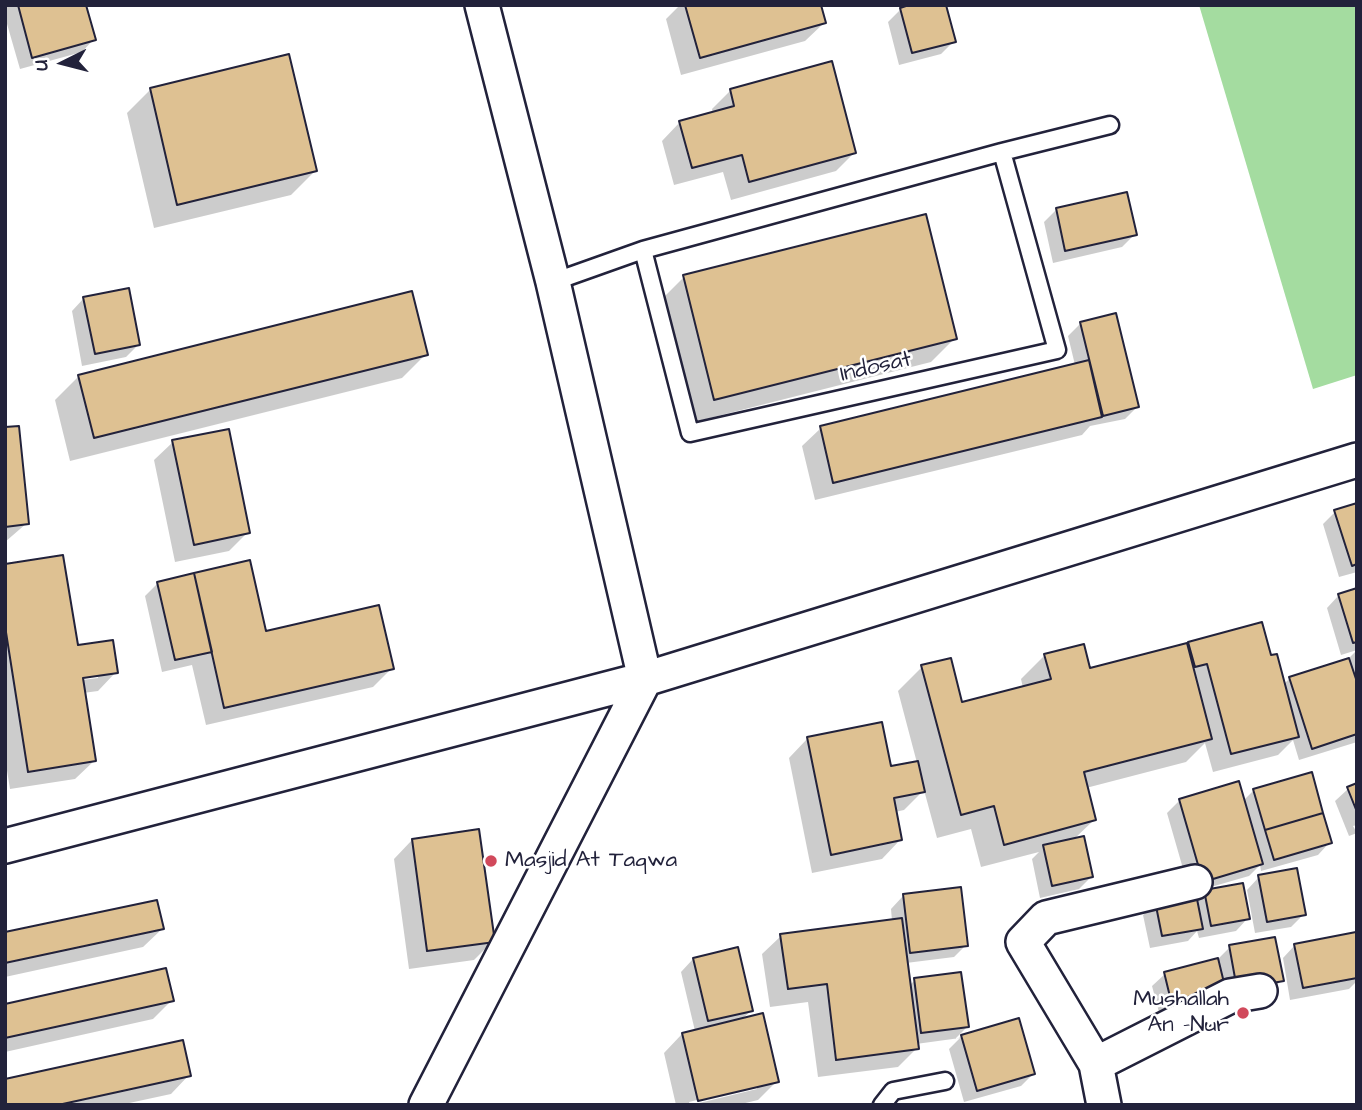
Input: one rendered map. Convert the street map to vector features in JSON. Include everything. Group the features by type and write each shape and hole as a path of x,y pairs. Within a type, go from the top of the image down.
{"street":[{"path":"426,1105 645,678 553,282 482,5"},
{"path":"5,846 645,678 1357,460"},
{"path":"1104,1105 1096,1064 1023,942 1046,918 1195,882"},
{"path":"1096,1064 1230,996 1260,991"}],"lane":[{"path":"553,282 643,250 1110,125"},
{"name":"Indosat","path":"643,250 690,433 1057,350 1002,152"},
{"path":"882,1105 893,1091 944,1081"}],"green space":[{"path":"1199,5 1357,5 1357,375 1313,389"}],"building":[{"path":"18,5 86,5 96,40 32,58"},
{"path":"685,5 821,5 826,23 700,58"},
{"path":"909,5 946,5 956,42 912,53 900,8"},
{"path":"289,54 317,171 177,205 150,88"},
{"path":"832,61 856,153 749,182 742,155 692,168 679,121 734,106 730,89"},
{"path":"1127,192 1137,235 1065,251 1056,208"},
{"path":"926,214 957,339 714,400 683,275"},
{"path":"129,288 140,345 95,354 83,297"},
{"path":"412,291 428,355 94,438 78,375"},
{"path":"1116,313 1139,407 1103,416 1080,322"},
{"path":"1089,360 1102,417 833,483 820,426"},
{"path":"19,426 29,524 5,527 5,427"},
{"path":"229,429 250,533 194,545 172,440"},
{"path":"1357,503 1357,564 1352,566 1334,510"},
{"path":"63,555 78,645 113,640 118,673 83,678 96,761 28,772 5,626 5,564"},
{"path":"250,560 266,631 379,605 394,669 224,708 194,573"},
{"path":"194,573 212,652 175,660 157,582"},
{"path":"1357,588 1357,642 1353,643 1338,594"},
{"path":"1262,622 1271,655 1277,654 1299,737 1231,754 1207,664 1195,667 1188,642"},
{"path":"1187,643 1212,739 1084,772 1096,820 1004,845 994,806 961,815 921,665 951,658 962,702 1051,679 1044,654 1084,644 1090,668"},
{"path":"1349,658 1357,682 1357,734 1312,749 1289,677"},
{"path":"882,722 891,766 918,761 925,792 894,798 902,840 831,855 807,737"},
{"path":"1312,772 1323,813 1265,830 1253,789"},
{"path":"1239,781 1263,864 1203,882 1179,799"},
{"path":"1357,783 1357,812 1347,787"},
{"path":"1323,813 1332,843 1274,860 1265,830"},
{"path":"479,829 495,942 427,951 412,839"},
{"path":"1084,836 1093,877 1052,886 1043,845"},
{"path":"1297,868 1306,915 1267,922 1258,875"},
{"path":"1243,883 1250,919 1211,926 1204,890"},
{"path":"961,887 968,946 910,953 903,894"},
{"path":"1196,894 1203,929 1162,936 1155,901"},
{"path":"157,900 164,929 5,963 5,932"},
{"path":"902,918 919,1049 836,1060 827,984 788,989 780,934"},
{"path":"1356,932 1357,978 1303,988 1294,944"},
{"path":"1275,937 1284,981 1237,989 1229,945"},
{"path":"738,947 753,1011 708,1021 693,958"},
{"path":"1218,958 1226,991 1172,1005 1164,972"},
{"path":"166,968 174,1001 5,1038 5,1004"},
{"path":"961,972 969,1027 921,1033 914,978"},
{"path":"763,1013 779,1082 698,1101 682,1033"},
{"path":"1019,1018 1035,1074 977,1091 961,1035"},
{"path":"183,1040 191,1076 58,1105 5,1105 5,1079"}],"place":[{"name":"Masjid At Taqwa","path":"491,861"},
{"name":"Mushallah An -Nur","path":"1243,1013"}]}
